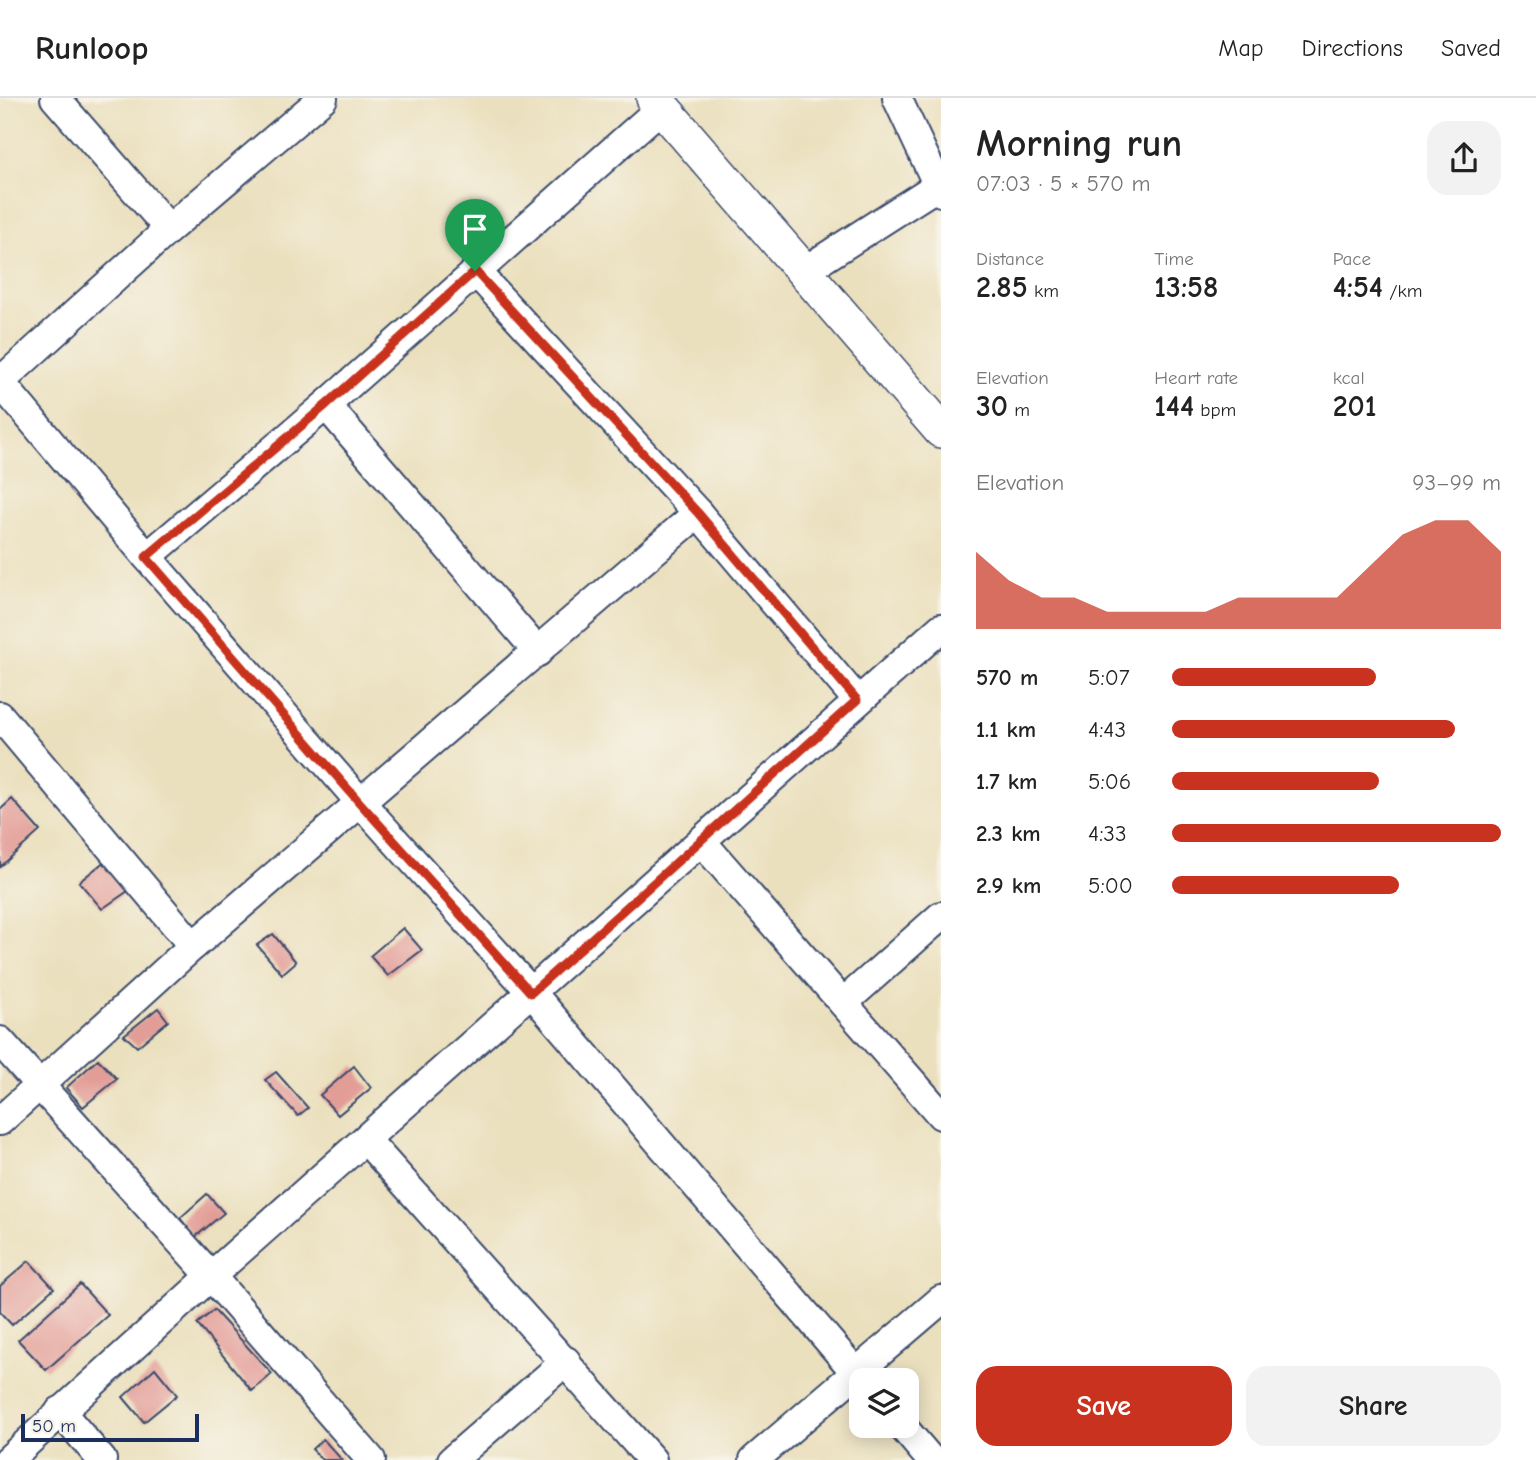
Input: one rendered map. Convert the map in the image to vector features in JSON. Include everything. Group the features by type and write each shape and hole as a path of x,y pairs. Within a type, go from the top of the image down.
{"street":[{"path":"55,98 169,229"},
{"path":"323,98 169,229 0,382 146,557 360,803 531,993 852,1368"},
{"path":"804,271 939,189 897,98"},
{"path":"146,557 326,405 658,102 941,430"},
{"path":"475,271 698,513 857,700"},
{"path":"326,405 538,652"},
{"path":"0,1121 193,946 698,513"},
{"path":"8,1460 211,1276 941,628"},
{"path":"0,716 193,946"},
{"path":"702,842 941,1115"},
{"path":"843,1003 941,916"},
{"path":"0,1041 211,1276 371,1460"},
{"path":"366,1140 652,1460"},
{"path":"869,1368 941,1300"},
{"path":"452,1460 566,1361"},
{"path":"754,1460 849,1386"},
{"path":"60,1411 102,1460"},
{"path":"912,1438 931,1460"}],"building":[{"path":"12,799 40,831 0,867 0,810"},
{"path":"105,861 128,891 102,909 79,882"},
{"path":"403,928 422,950 388,976 370,956"},
{"path":"273,934 296,962 282,974 257,945"},
{"path":"158,1008 168,1021 137,1047 124,1035"},
{"path":"98,1059 117,1079 83,1107 66,1088"},
{"path":"354,1066 371,1088 338,1115 320,1095"},
{"path":"276,1072 308,1108 298,1116 265,1080"},
{"path":"207,1194 224,1213 195,1237 180,1218"},
{"path":"29,1261 54,1288 12,1325 0,1312 0,1286"},
{"path":"80,1284 108,1315 46,1370 18,1340"},
{"path":"214,1310 272,1374 252,1391 197,1324"},
{"path":"155,1368 177,1395 144,1422 123,1397"},
{"path":"323,1439 342,1460 322,1460 312,1449"}],"route":[{"path":"475,271 698,513 857,700 531,993 360,803 146,557 326,405 475,271"}]}
